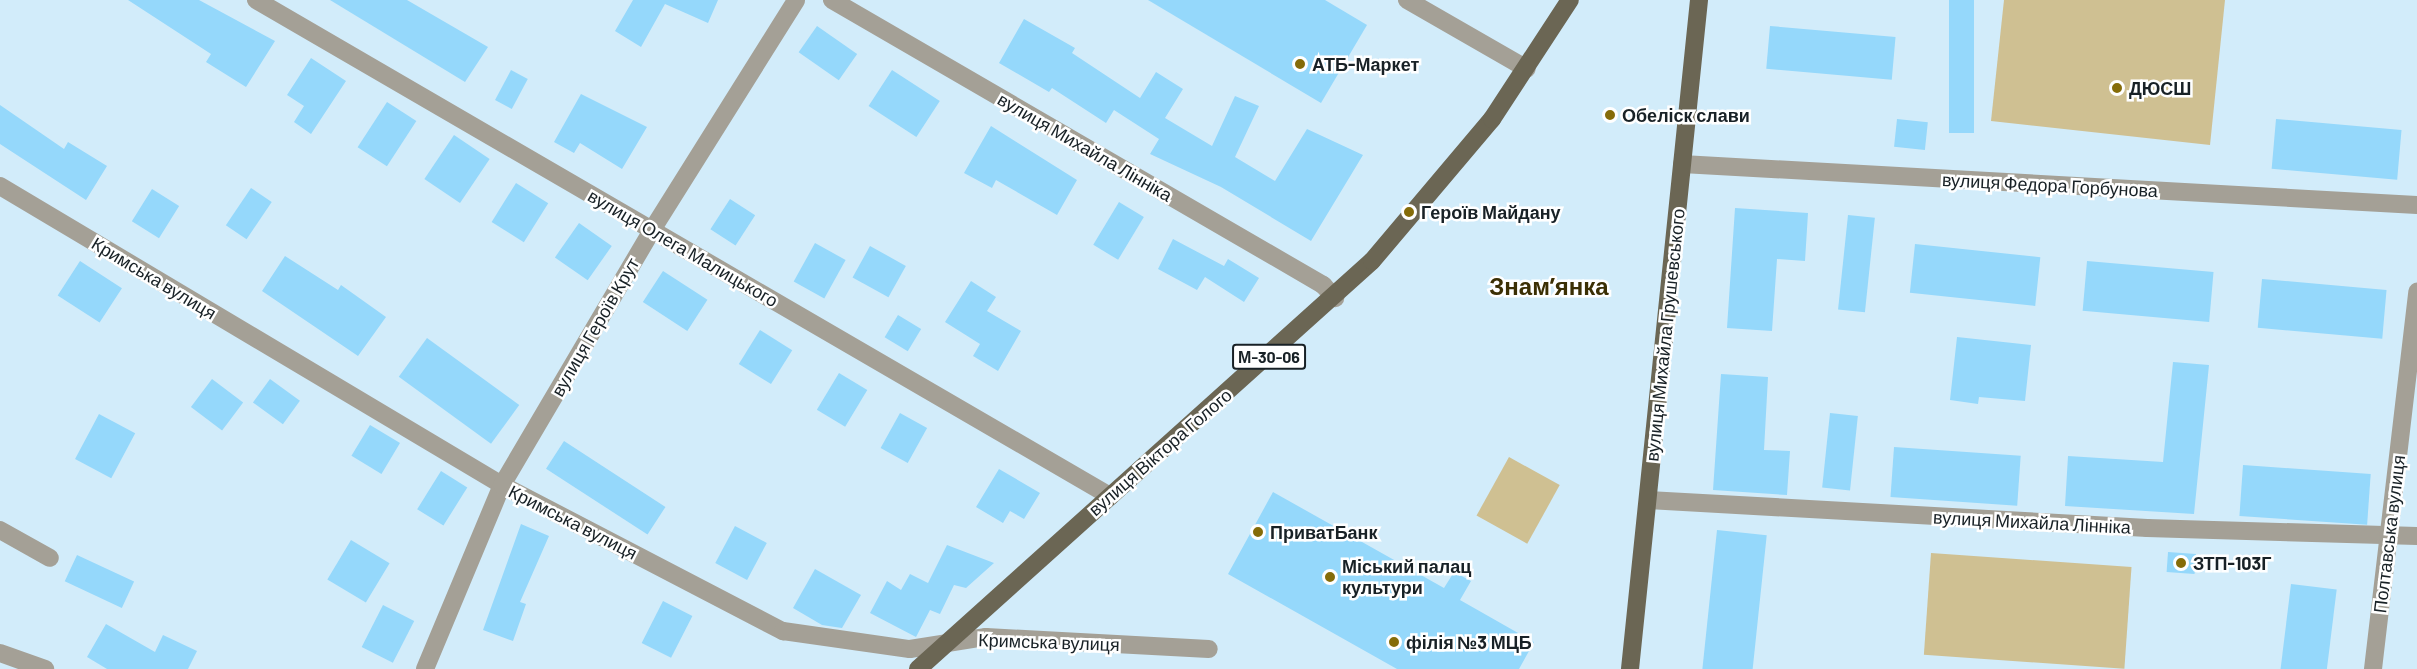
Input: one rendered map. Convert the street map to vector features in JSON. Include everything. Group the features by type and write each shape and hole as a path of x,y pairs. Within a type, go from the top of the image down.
{"main road":[{"name":"вулиця Віктора Голого","path":"918,669 942,644 1335,298 1456,163 1527,69 1570,0"},
{"name":"вулиця Михайла Грушевського","path":"1630,669 1699,0"}],"street":[{"name":"вулиця Олега Малицького","path":"256,0 1110,496"},
{"name":"вулиця Героїв Крут","path":"425,669 502,485 652,230 796,0"},
{"name":"вулиця Михайла Лінніка","path":"832,0 1323,285 1335,298"},
{"path":"1407,0 1527,69"},
{"name":"вулиця Федора Горбунова","path":"1682,165 2417,205"},
{"name":"Кримська вулиця","path":"0,186 502,485 783,631 910,649 987,637 1209,649"},
{"name":"Полтавська вулиця","path":"2373,669 2417,292"},
{"name":"вулиця Михайла Лінніка","path":"1648,500 2147,528 2417,536"},
{"path":"0,530 50,558"},
{"path":"10,661 45,669"}],"shaded area":[{"name":"ДЮСШ","path":"2004,0 2225,0 2210,145 1991,121"},
{"path":"1509,457 1560,485 1527,544 1477,516"},
{"path":"1931,553 2132,567 2124,669 1924,655"}],"building":[{"path":"128,0 199,0 275,41 246,87 206,62 211,54"},
{"path":"330,0 407,0 488,47 465,82"},
{"path":"633,0 718,0 708,23 665,4 641,47 615,31"},
{"name":"АТБ-Маркет","path":"1148,0 1325,0 1367,25 1321,103"},
{"path":"1949,0 1974,0 1974,133 1949,133"},
{"path":"1024,19 1075,48 1072,53 1140,98 1156,72 1183,89 1165,118 1212,146 1235,96 1259,106 1235,157 1275,181 1307,129 1363,155 1311,241 1221,187 1150,154 1159,139 1114,110 1106,123 1052,88 1049,92 999,63"},
{"path":"817,26 857,54 839,80 799,52"},
{"path":"1770,26 1896,37 1892,80 1766,69"},
{"path":"311,58 346,81 311,134 294,122 304,106 287,95"},
{"path":"511,70 528,79 512,109 495,100"},
{"path":"892,70 940,101 916,137 869,106"},
{"path":"581,94 647,127 622,169 580,143 574,153 554,142"},
{"path":"387,102 416,121 387,166 358,147"},
{"path":"0,105 64,149 68,142 107,166 86,200 0,144"},
{"path":"1897,119 1928,122 1925,150 1894,147"},
{"path":"2276,119 2402,130 2397,180 2272,169"},
{"path":"991,126 1077,180 1057,215 996,180 992,188 964,173"},
{"path":"454,135 490,159 460,203 424,179"},
{"path":"516,183 548,203 524,242 492,222"},
{"path":"251,188 272,202 247,239 226,225"},
{"path":"152,189 179,206 159,238 132,221"},
{"path":"730,199 755,215 736,246 710,229"},
{"path":"1119,202 1144,217 1118,260 1093,245"},
{"path":"1735,208 1808,213 1805,261 1777,259 1772,331 1727,328"},
{"path":"1848,215 1875,218 1865,312 1838,309"},
{"path":"579,223 612,246 588,280 555,257"},
{"path":"1173,239 1224,266 1228,259 1259,278 1244,302 1205,277 1197,290 1158,269"},
{"path":"815,243 846,260 824,298 794,281"},
{"path":"1915,244 2040,257 2035,306 1910,293"},
{"path":"870,246 906,266 888,297 853,277"},
{"path":"285,256 338,290 341,285 386,317 358,356 262,291"},
{"path":"80,261 122,288 100,323 58,295"},
{"path":"2087,261 2214,272 2209,322 2083,311"},
{"path":"663,271 707,300 687,331 643,302"},
{"path":"2262,279 2387,290 2382,339 2258,328"},
{"path":"971,281 996,297 987,311 1021,331 998,371 973,356 980,344 945,322"},
{"path":"898,315 921,329 908,351 885,337"},
{"path":"760,330 792,350 771,384 739,364"},
{"path":"1957,337 2031,345 2025,401 1979,397 1978,404 1950,400"},
{"path":"427,338 519,405 491,444 399,377"},
{"path":"2173,362 2209,365 2194,514 2065,506 2068,456 2163,462"},
{"path":"839,373 867,390 845,427 817,410"},
{"path":"1721,374 1768,377 1764,450 1790,451 1787,495 1713,490"},
{"path":"212,379 243,402 222,430 191,407"},
{"path":"270,379 300,401 283,424 253,402"},
{"path":"900,413 927,428 908,463 881,448"},
{"path":"1830,413 1858,416 1850,491 1822,488"},
{"path":"99,414 135,433 111,478 75,459"},
{"path":"370,425 400,443 381,474 351,456"},
{"path":"564,441 665,507 648,535 546,469"},
{"path":"1894,447 2021,456 2017,506 1891,497"},
{"path":"2243,465 2371,474 2367,525 2239,516"},
{"path":"999,469 1040,493 1024,519 1010,511 1003,523 976,507"},
{"path":"441,471 467,487 443,526 417,509"},
{"name":"Міський палац культури","path":"1273,492 1444,588 1454,572 1471,581 1460,600 1534,642 1519,669 1397,669 1228,574"},
{"path":"521,524 549,536 520,602 526,604 513,641 483,630"},
{"path":"735,526 767,543 747,580 715,563"},
{"path":"1717,530 1767,535 1753,669 1702,669"},
{"path":"351,540 390,563 366,603 327,579"},
{"path":"947,545 994,563 966,588 954,585 940,614 930,610 916,637 870,613 887,581 901,590 910,574 928,583"},
{"name":"ЗТП-103Г","path":"2168,552 2196,554 2195,574 2167,572"},
{"path":"77,555 134,582 122,608 65,581"},
{"path":"815,569 861,595 842,628 822,625 793,608"},
{"path":"2291,584 2337,590 2327,669 2281,669"},
{"path":"663,601 692,616 671,658 642,643"},
{"path":"383,605 414,621 393,663 362,647"},
{"path":"106,624 155,652 163,635 197,651 188,669 107,669 87,657"}],"place":[{"name":"АТБ-Маркет","path":"1300,64"},
{"name":"ДЮСШ","path":"2117,88"},
{"name":"Обеліск слави","path":"1610,115"},
{"name":"Героїв Майдану","path":"1409,212"},
{"name":"ПриватБанк","path":"1258,532"},
{"name":"ЗТП-103Г","path":"2181,563"},
{"name":"Міський палац культури","path":"1330,577"},
{"name":"філія №3 МЦБ","path":"1394,642"}],"district":[{"name":"Знам’янка","path":"1549,286"}]}
